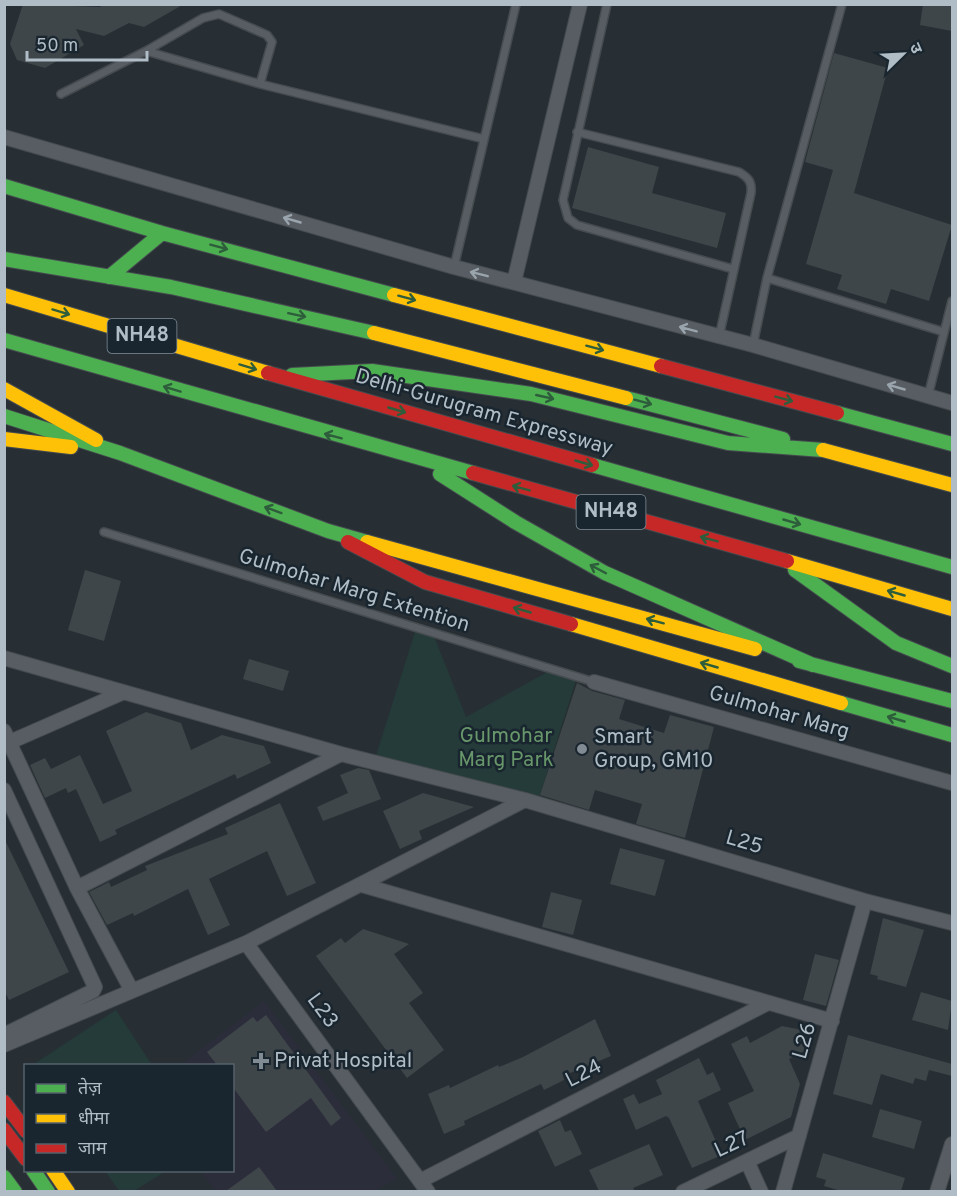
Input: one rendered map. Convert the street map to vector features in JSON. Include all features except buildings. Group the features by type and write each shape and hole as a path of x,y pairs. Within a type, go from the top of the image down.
{"main road":[{"path":"4,186 162,233 952,444"},
{"path":"109,277 162,233"},
{"path":"4,260 109,277 363,330 952,484"},
{"name":"Delhi-Gurugram Expressway","path":"4,295 280,377 952,567"},
{"name":"NH48","path":"4,340 268,418 777,558 952,609"},
{"path":"280,377 320,372 372,372 531,394 728,443 823,450"},
{"path":"4,389 120,453"},
{"path":"4,416 120,453 328,531 813,665 952,701"},
{"path":"4,440 120,453"},
{"path":"417,459 515,522 605,573 813,665"},
{"path":"328,531 424,582 952,735"},
{"path":"777,558 896,643 952,666"},
{"path":"4,1102 24,1128"},
{"path":"4,1130 24,1157"},
{"path":"34,1172 48,1191"},
{"path":"54,1172 68,1191"},
{"path":"4,1178 15,1191"}],"street":[{"path":"514,282 580,4"},
{"path":"4,137 454,267 753,345 952,403"},
{"name":"L25","path":"4,658 341,754 525,800 865,901 952,923"},
{"name":"Gulmohar Marg","path":"594,682 952,783"},
{"path":"124,692 7,737 77,888 132,992"},
{"path":"77,888 341,754"},
{"path":"4,790 95,987 93,992 4,1035"},
{"path":"4,1045 246,943 525,800"},
{"path":"362,885 832,1021"},
{"name":"L26","path":"783,1191 865,901"},
{"name":"L23","path":"246,943 424,1186"},
{"name":"L24","path":"424,1186 768,1003"},
{"name":"L27","path":"683,1191 799,1137"},
{"path":"938,1191 952,1144"},
{"path":"747,1161 761,1191"}],"lane":[{"path":"454,267 516,4"},
{"path":"607,4 563,200 568,218 576,225 734,269"},
{"path":"753,345 767,278 842,4"},
{"path":"62,94 146,51 203,18 225,15 267,35 272,42 260,84"},
{"path":"146,51 260,84 484,139"},
{"path":"577,132 739,172 748,177 752,184 751,193 719,337"},
{"path":"767,278 944,332"},
{"path":"928,396 952,301"},
{"name":"Gulmohar Marg Extention","path":"104,532 594,682"}],"shaded area":[{"path":"264,1001 397,1179 373,1191 215,1191 202,1172 234,1172 234,1064 182,1064"}],"green space":[{"name":"Gulmohar Marg Park","path":"432,631 466,717 553,669 577,677 538,801 375,759 415,632"},
{"path":"116,1010 151,1064 34,1064"},
{"path":"106,1172 164,1172 134,1191 119,1191"}],"traffic: fast":[{"path":"4,186 162,233 394,295"},
{"path":"109,277 162,233"},
{"path":"4,259 171,287 374,333"},
{"path":"4,340 473,473"},
{"path":"292,375 372,371 531,394 728,443 823,450"},
{"path":"626,398 783,439"},
{"path":"837,413 952,444"},
{"path":"4,416 120,453 328,531 367,542"},
{"path":"592,465 952,567"},
{"path":"440,474 515,522 605,573 813,665"},
{"path":"795,570 896,643 952,666"},
{"path":"799,661 952,701"},
{"path":"841,703 952,735"},
{"path":"34,1172 48,1192"},
{"path":"4,1177 15,1192"}],"traffic: slow":[{"path":"4,295 268,373"},
{"path":"394,295 661,366"},
{"path":"374,333 626,398"},
{"path":"4,389 96,440"},
{"path":"4,439 71,447"},
{"path":"823,450 952,485"},
{"path":"367,542 755,649"},
{"path":"787,561 952,609"},
{"path":"571,624 841,703"},
{"path":"54,1172 68,1192"}],"traffic: jam":[{"path":"661,366 837,413"},
{"path":"268,373 592,465"},
{"path":"473,473 787,561"},
{"path":"348,542 425,582 571,624"},
{"path":"4,1102 24,1128"},
{"path":"4,1130 24,1156"}],"place":[{"name":"Smart Group, GM10","path":"582,749"},
{"name":"Privat Hospital","path":"261,1061"}]}
